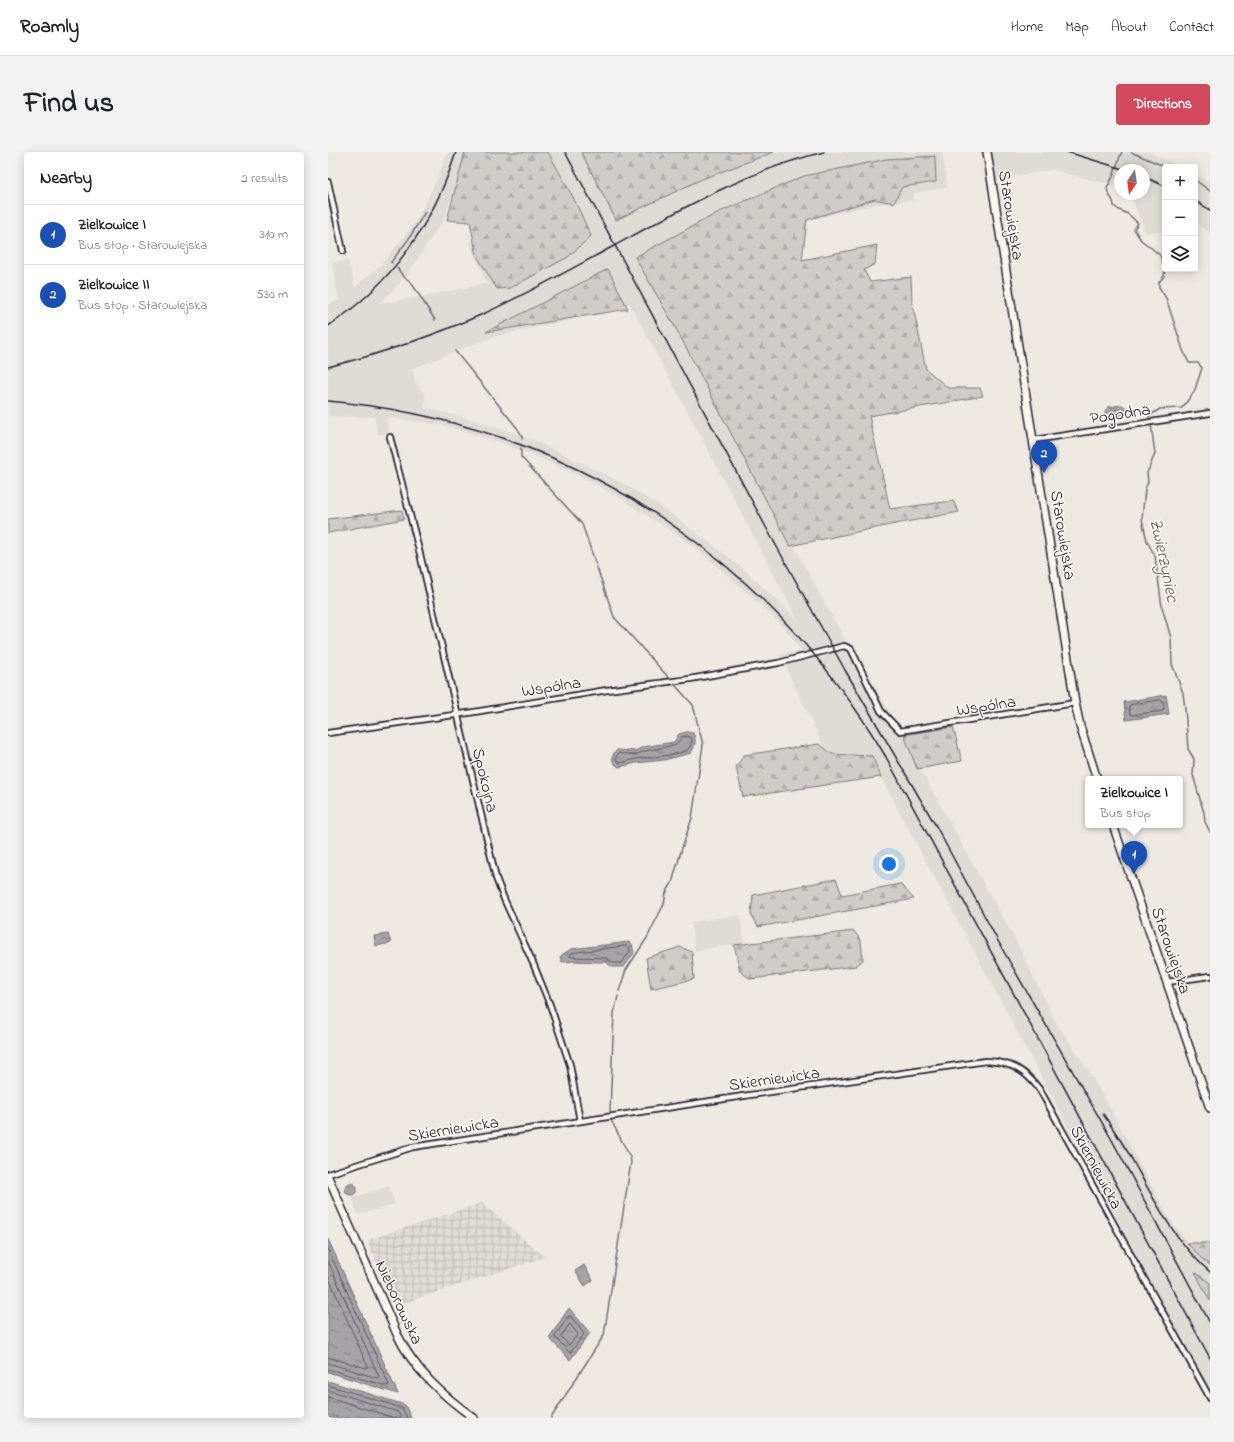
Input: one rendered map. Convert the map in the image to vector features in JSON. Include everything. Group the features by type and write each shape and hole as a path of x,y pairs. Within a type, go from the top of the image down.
{"street":[{"name":"Starowiejska","path":"987,152 1075,703 1080,726 1096,776"},
{"path":"328,182 343,251"},
{"name":"Pogodna","path":"1034,440 1210,413"},
{"name":"Spokojna","path":"390,437 420,554 496,878 550,1006 570,1065 580,1121"},
{"name":"Wspólna","path":"328,733 690,678 778,663 842,647 851,649 881,711 900,731 1075,703"},
{"name":"Starowiejska","path":"1114,828 1210,1108"},
{"path":"1167,982 1210,976"},
{"name":"Skierniewicka","path":"328,1176 413,1147 750,1095 963,1064 999,1061 1023,1071 1040,1090 1210,1398"},
{"name":"Nieborowska","path":"328,1176 394,1328 406,1352 418,1369 429,1380 474,1418"}],"shaded area":[{"path":"448,152 466,152 459,178 444,218 406,277 380,303 421,297 487,283 469,243 566,193 546,152 942,152 948,187 914,193 914,200 878,204 805,220 801,209 782,524 845,640 881,698 1018,945 1054,1019 1086,1067 1107,1103 1169,1218 1186,1241 1194,1248 1210,1257 1210,1284 1195,1274 1210,1302 1210,1392 869,755 826,752 780,655 802,651 784,628 762,606 708,558 685,540 617,496 582,477 497,441 443,425 387,418 389,432 378,435 374,417 328,416 328,304 339,300 332,263 348,260 355,287 381,265 416,222","holes":["630,304 798,620 746,571 721,551 659,505 622,483 545,445 502,429 425,408 425,394 415,382 412,369 492,337 565,321"]},
{"path":"977,152 1149,152 1174,164 1162,164 1162,230 1146,233 1132,200 1150,200 1150,164 1114,164 1114,186 1052,170 986,181 982,154"},
{"path":"1198,176 1210,182 1210,233 1198,225"},
{"path":"740,915 744,943 695,951 691,922"},
{"path":"389,1186 395,1204 358,1215 352,1198"},
{"path":"482,1203 545,1257 394,1306 367,1240"}],"green space":[{"path":"465,152 548,152 574,199 591,236 568,257 510,288 497,289 477,256 470,222 447,220"},
{"path":"581,152 774,152 702,179 616,220"},
{"path":"935,156 936,182 902,187 894,203 875,199 807,220 802,260 877,245 875,264 864,270 870,282 911,277 912,302 926,369 948,388 980,388 983,396 869,416 890,509 953,501 959,512 790,546 679,334 635,257 719,212 804,176 887,159"},
{"path":"608,269 628,309 486,332"},
{"path":"402,510 404,519 328,533 328,519"},
{"path":"953,727 962,761 917,769 904,735"},
{"path":"819,744 832,754 872,756 881,777 743,797 736,767 744,755"},
{"path":"836,879 842,895 900,884 914,899 758,927 751,915 753,895"},
{"path":"854,931 861,941 863,960 856,966 750,979 740,971 734,945"},
{"path":"680,947 692,952 694,979 651,989 646,958"},
{"path":"1187,1243 1210,1243 1210,1265 1202,1259"},
{"path":"1195,1272 1210,1283 1210,1301"}],"water":[{"path":"1122,405 1125,407 1126,415 1112,418 1105,416 1105,411 1108,407"},
{"path":"1166,695 1169,714 1126,720 1124,702"},
{"path":"687,732 693,733 695,738 691,753 664,760 636,763 619,767 612,759 613,754 617,750 635,751 643,747 674,742 679,734"},
{"path":"388,934 391,943 376,946 374,936"},
{"path":"629,942 632,944 634,953 624,967 612,967 606,962 562,962 560,957 571,949"},
{"path":"351,1183 355,1185 357,1189 355,1193 351,1195 347,1193 345,1189 347,1185"},
{"path":"328,1239 398,1394 328,1372"},
{"path":"584,1265 593,1280 585,1286 575,1271"},
{"path":"569,1308 590,1333 570,1360 549,1338"},
{"path":"328,1381 405,1405 411,1418 328,1418"}],"waterway":[{"name":"Zwierzyniec","path":"1122,152 1112,180 1107,187 1108,193 1114,206 1128,214 1138,223 1134,229 1141,240 1160,255 1165,269 1164,276 1159,282 1159,287 1166,298 1183,350 1189,363 1198,363 1202,368 1194,392 1182,408 1160,409 1149,416 1150,420"},
{"path":"1131,152 1162,165"},
{"path":"1198,182 1210,191"},
{"path":"392,263 391,262 408,240 425,212"},
{"path":"397,268 403,276 411,282 435,320"},
{"path":"455,351 518,429 522,439"},
{"name":"Zwierzyniec","path":"1151,424 1155,454 1147,473 1148,482 1145,489 1142,519 1147,541 1155,556 1162,607 1171,638 1172,664 1183,693 1188,749 1194,759 1193,775 1204,813 1205,822 1210,832"},
{"path":"521,448 521,457 582,524 614,617 669,678"},
{"path":"619,991 626,970 647,938 664,904 666,893 672,883 692,818 703,745 693,705 675,685"},
{"path":"610,1112 614,1013 618,996"},
{"path":"551,1418 604,1335 631,1162 630,1157 611,1120"}],"railway":[{"path":"328,326 371,292 407,251 435,204 447,178 456,152"},
{"path":"565,152 767,529 845,670 936,826 1004,952 1112,1140 1210,1323"},
{"path":"328,367 407,344 483,314 532,290 715,192 768,169 824,152"},
{"path":"1067,152 1114,166"},
{"path":"1150,180 1162,185"},
{"path":"1198,203 1210,210"},
{"path":"328,401 415,414 498,437 576,469 650,510 719,560 782,619 837,684 886,757 1210,1358"},
{"path":"1103,1114 1127,1150 1150,1193 1176,1235 1186,1248 1210,1272"}],"place":[{"name":"Zielkowice II","path":"1044,473"},
{"name":"Zielkowice I","path":"1134,874"}]}
